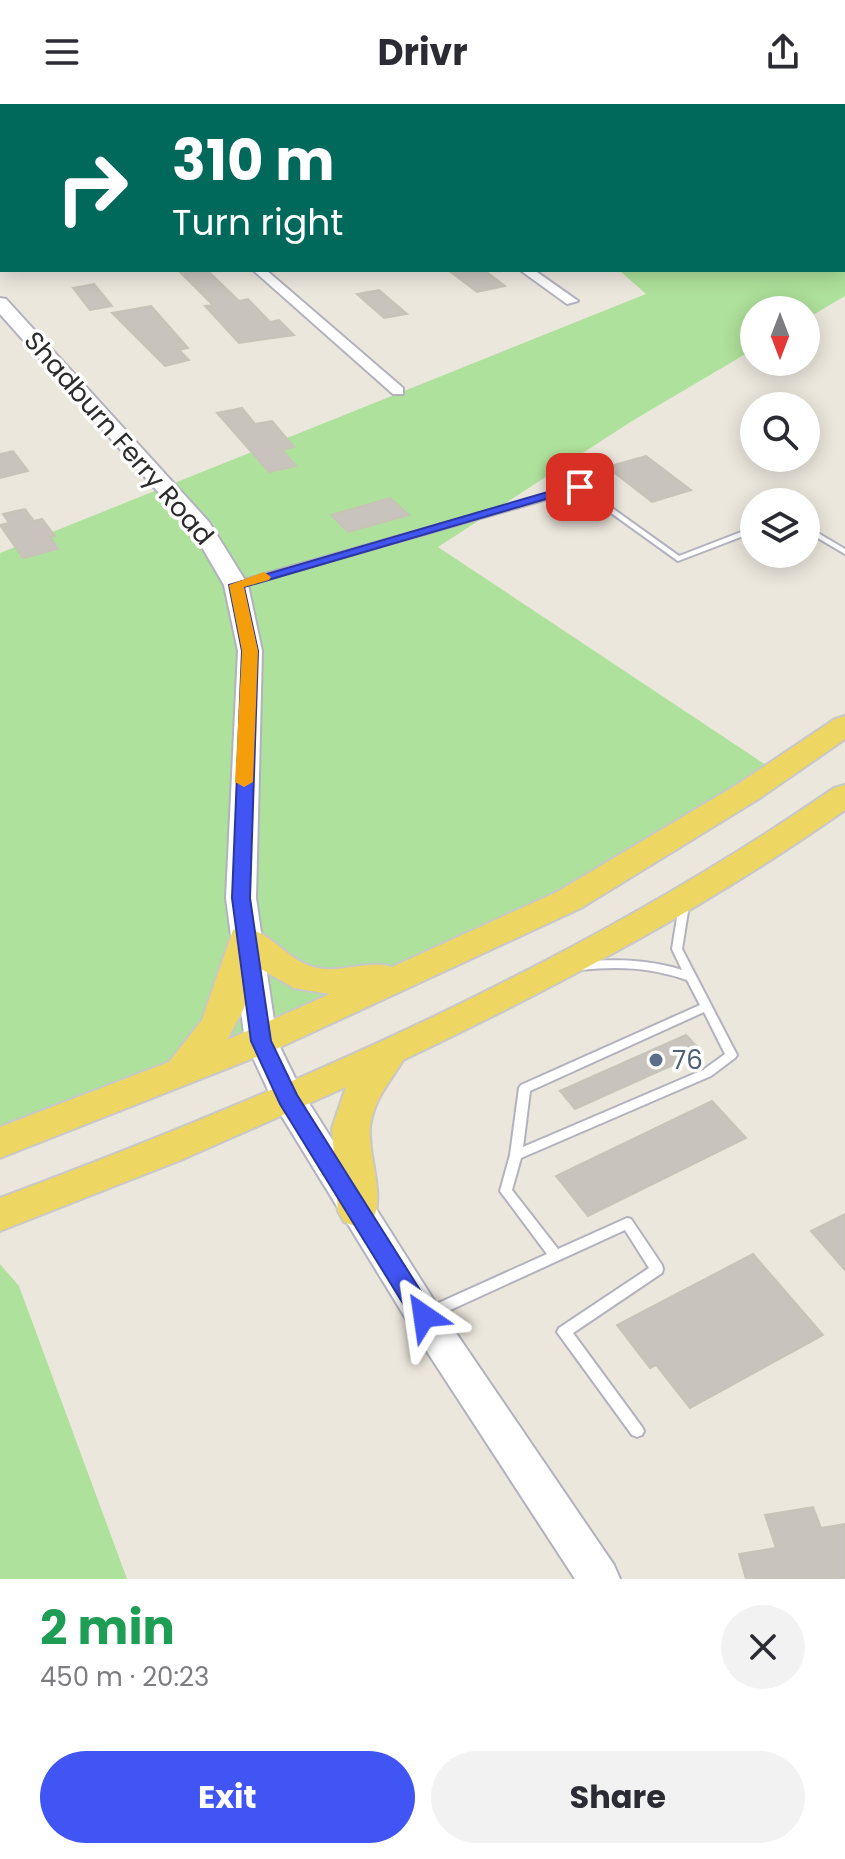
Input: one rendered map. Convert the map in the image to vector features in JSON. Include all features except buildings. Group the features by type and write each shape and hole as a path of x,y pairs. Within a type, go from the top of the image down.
{"main road":[{"path":"0,1143 261,1041 569,900 749,791 845,725"},
{"path":"0,1215 288,1098 565,967 686,899 845,795"},
{"path":"165,1080 207,1046 226,1013 245,938 269,959 300,979 329,983 356,981 427,967"},
{"path":"358,1211 351,1111 367,1079 393,1049"}],"street":[{"path":"261,272 398,391"},
{"path":"529,272 572,301"},
{"name":"Shadburn Ferry Road","path":"0,303 201,527 236,585 250,651 241,898 261,1041 288,1098 358,1211 599,1579"}],"lane":[{"path":"236,585 580,487 678,559 740,535"},
{"path":"820,537 845,552"},
{"path":"516,1155 707,1073 731,1055 688,976 677,949 678,928 686,899"},
{"path":"565,967 631,961 662,965 688,976"},
{"path":"556,1256 506,1191 516,1155 525,1088 705,1007"},
{"path":"424,1316 627,1223 657,1269 564,1332 637,1431"}],"green space":[{"path":"621,272 845,272 845,296 820,311 820,296 740,296 740,357 632,421 438,547 766,765 535,921 0,1139 0,553 646,294"},
{"path":"0,1264 19,1286 127,1579 0,1579"}],"slow traffic":[{"path":"244,782 250,651 241,595 236,585 264,577"}],"place":[{"name":"76","path":"656,1060"}],"route":[{"path":"424,1316 288,1098 261,1041 241,898 250,651 241,595 236,585 580,487"}]}
